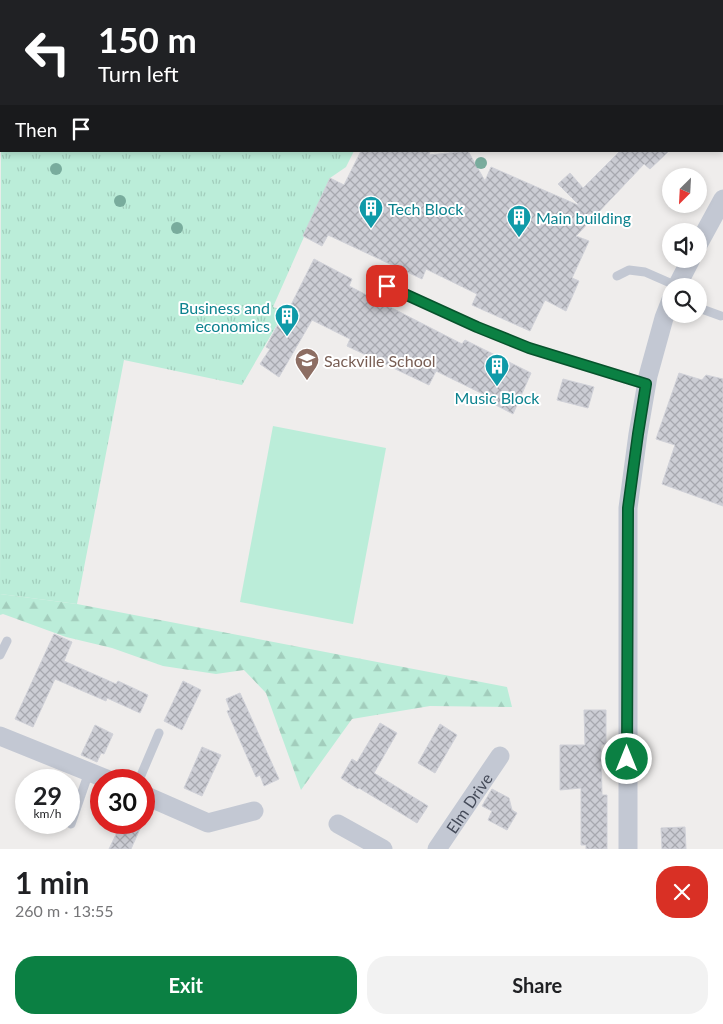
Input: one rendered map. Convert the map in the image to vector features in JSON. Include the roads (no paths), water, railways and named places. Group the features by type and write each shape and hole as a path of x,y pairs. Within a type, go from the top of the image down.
{"street":[{"path":"707,228 723,199"},
{"path":"628,849 628,508 646,384 663,323"},
{"path":"1,739 89,772"},
{"name":"Elm Drive","path":"437,849 500,756"},
{"path":"155,800 208,823 254,812"},
{"path":"338,824 383,849"}],"lane":[{"path":"618,276 629,270 645,272 662,279"},
{"path":"387,286 477,327 529,348 646,384"},
{"path":"707,311 721,316"},
{"path":"0,656 7,641"},
{"path":"143,769 159,733"},
{"path":"80,798 89,772"}],"place":[{"name":"Tech Block","path":"371,229"},
{"name":"Main building","path":"519,238"},
{"name":"Business and economics","path":"287,337"},
{"name":"Sackville School","path":"307,381"},
{"name":"Music Block","path":"497,387"}]}
